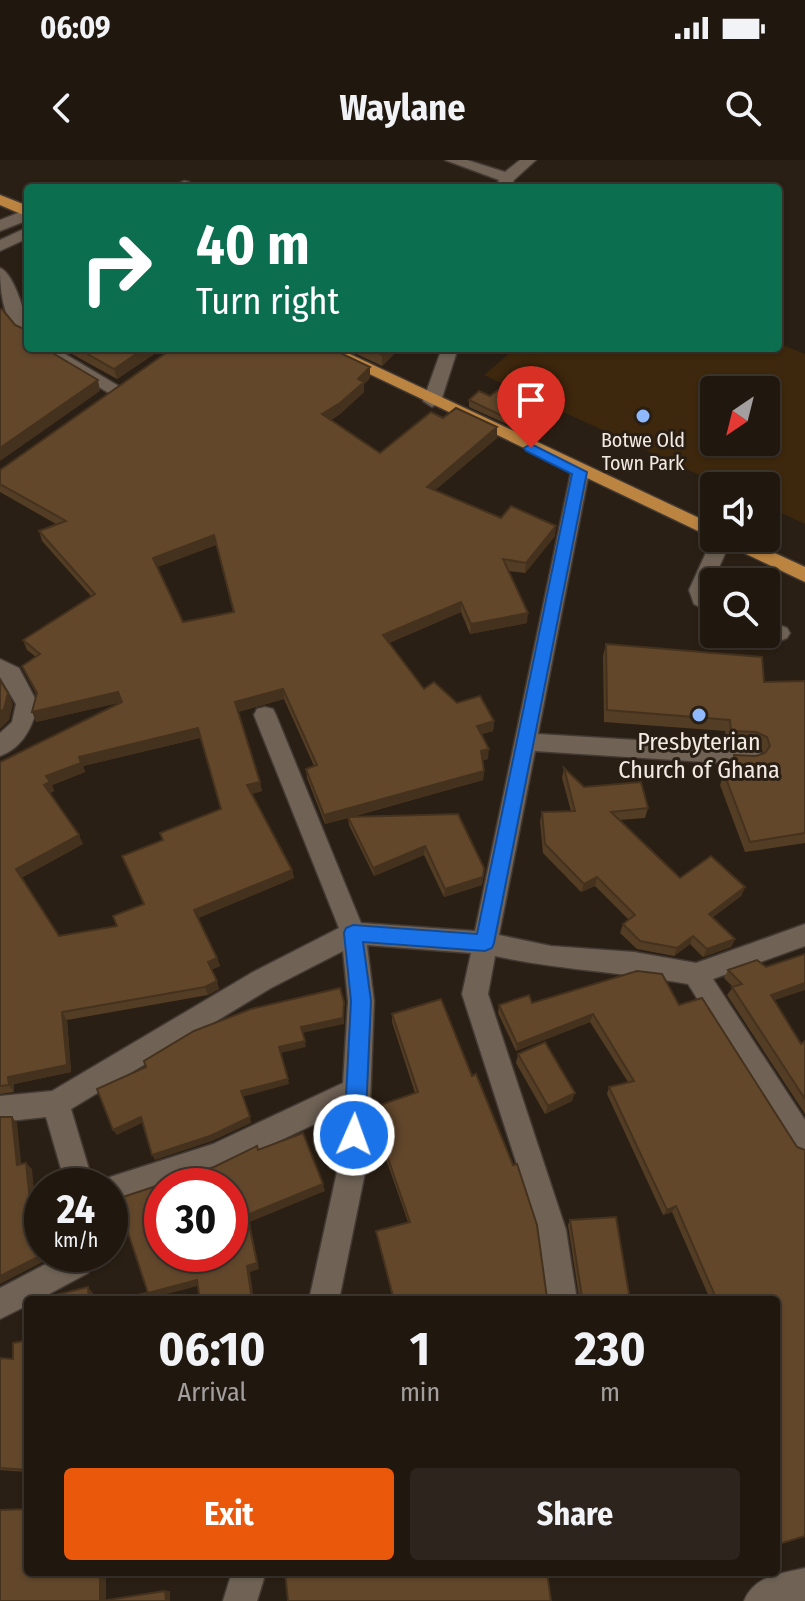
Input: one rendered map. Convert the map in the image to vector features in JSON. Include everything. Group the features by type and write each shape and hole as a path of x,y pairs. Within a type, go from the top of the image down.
{"main road":[{"path":"0,199 24,211"},
{"path":"331,352 700,527"},
{"path":"754,552 805,575"}],"street":[{"path":"452,160 505,183 529,160"},
{"path":"0,226 24,215"},
{"path":"0,246 24,234"},
{"path":"0,273 24,328"},
{"path":"9,296 24,295"},
{"path":"50,352 118,391"},
{"path":"432,401 449,352"},
{"path":"561,1296 552,1230 475,994 580,472"},
{"path":"0,667 11,674 27,704 22,726 0,747"},
{"path":"265,715 353,933 361,1001 354,1158 325,1296"},
{"path":"526,742 751,756"},
{"path":"0,1109 56,1103 262,980 353,933 485,943 551,957 634,963 696,974 805,935"},
{"path":"696,974 804,1143"},
{"path":"128,1185 216,1157 295,1122 356,1090"},
{"path":"56,1103 75,1168"},
{"path":"0,1304 61,1272"},
{"path":"240,1601 248,1576"},
{"path":"761,1601 772,1592 805,1585"}],"shaded area":[{"name":"Botwe Old Town Park","path":"782,345 805,354 805,524 780,512 780,472 700,472 700,475 484,375 511,352 782,352"}],"building":[{"path":"0,310 24,329 24,352 51,352 98,380 0,448"},
{"path":"84,352 139,352 114,369"},
{"path":"167,352 338,352 370,367 358,379 364,382 322,414 380,453 431,412 443,418 456,408 497,427 427,487 501,518 511,506 556,526 526,563 503,559 528,613 471,624 461,602 383,635 424,689 434,682 457,703 480,696 494,721 477,726 489,749 481,751 484,771 324,815 306,769 317,765 283,689 235,702 260,782 247,785 292,870 194,910 217,958 208,962 217,981 205,987 62,1012 67,1065 8,1077 9,1085 0,1086 0,762 122,702 118,692 32,712 37,693 22,666 40,654 23,640 95,594 39,531 66,521 0,484 0,470","holes":["214,535 234,612 183,622 153,558","198,728 221,809 160,833 163,840 122,856 144,904 113,916 117,926 59,936 16,869 79,835 44,785 50,782 46,776 81,763 79,757"]},
{"path":"498,390 530,404 511,420 469,400 479,391 490,396"},
{"path":"606,644 762,657 764,682 805,681 805,833 750,842 724,773 736,772 734,755 756,756 765,753 770,746 767,737 756,732 731,731 730,720 607,710"},
{"path":"0,680 8,693 4,709 0,712"},
{"path":"564,768 584,787 641,782 648,808 611,812 680,878 711,856 745,887 709,914 735,939 707,949 693,936 677,948 640,941 623,924 635,915 597,877 584,884 545,844 542,812 575,811"},
{"path":"458,814 484,868 483,877 445,889 425,846 373,868 348,817"},
{"path":"805,954 805,983 771,995 801,1044 805,1041 805,1099 732,987 742,984 728,970 757,960 766,967"},
{"path":"637,971 662,974 679,1005 702,998 797,1147 805,1150 805,1536 780,1544 780,1296 715,1296 676,1206 667,1210 609,1087 634,1081 593,1014 517,1044 499,1005 529,995 532,1003"},
{"path":"340,988 344,1002 343,1018 301,1027 305,1041 279,1047 288,1079 241,1091 250,1117 210,1136 152,1155 141,1117 113,1130 97,1089 146,1067 144,1061 194,1031 251,1009"},
{"path":"441,999 472,1076 476,1074 513,1165 517,1164 537,1225 547,1296 393,1296 376,1231 410,1222 372,1108 418,1092 392,1014"},
{"path":"545,1042 575,1093 548,1106 518,1054"},
{"path":"0,1117 12,1117 17,1165 26,1163 27,1168 24,1168 24,1264 0,1276"},
{"path":"303,1133 323,1184 248,1215 248,1168 211,1168 257,1146 258,1150"},
{"path":"144,1190 144,1272 248,1272 251,1296 199,1296 197,1280 148,1293 128,1232 128,1195"},
{"path":"616,1217 629,1296 582,1296 570,1220"},
{"path":"248,1220 257,1263 248,1266"},
{"path":"88,1287 89,1296 51,1296"},
{"path":"24,1341 24,1470 0,1468 0,1358 13,1359 13,1343"},
{"path":"24,1509 24,1576 100,1576 100,1601 0,1601 0,1510"},
{"path":"285,1576 548,1576 551,1601 288,1601"},
{"path":"165,1591 166,1601 101,1601"}],"place":[{"name":"Botwe Old Town Park","path":"643,416"},
{"name":"Presbyterian Church of Ghana","path":"699,715"}],"route":[{"path":"354,1135 361,1001 353,933 485,943 580,472 531,448"}]}
